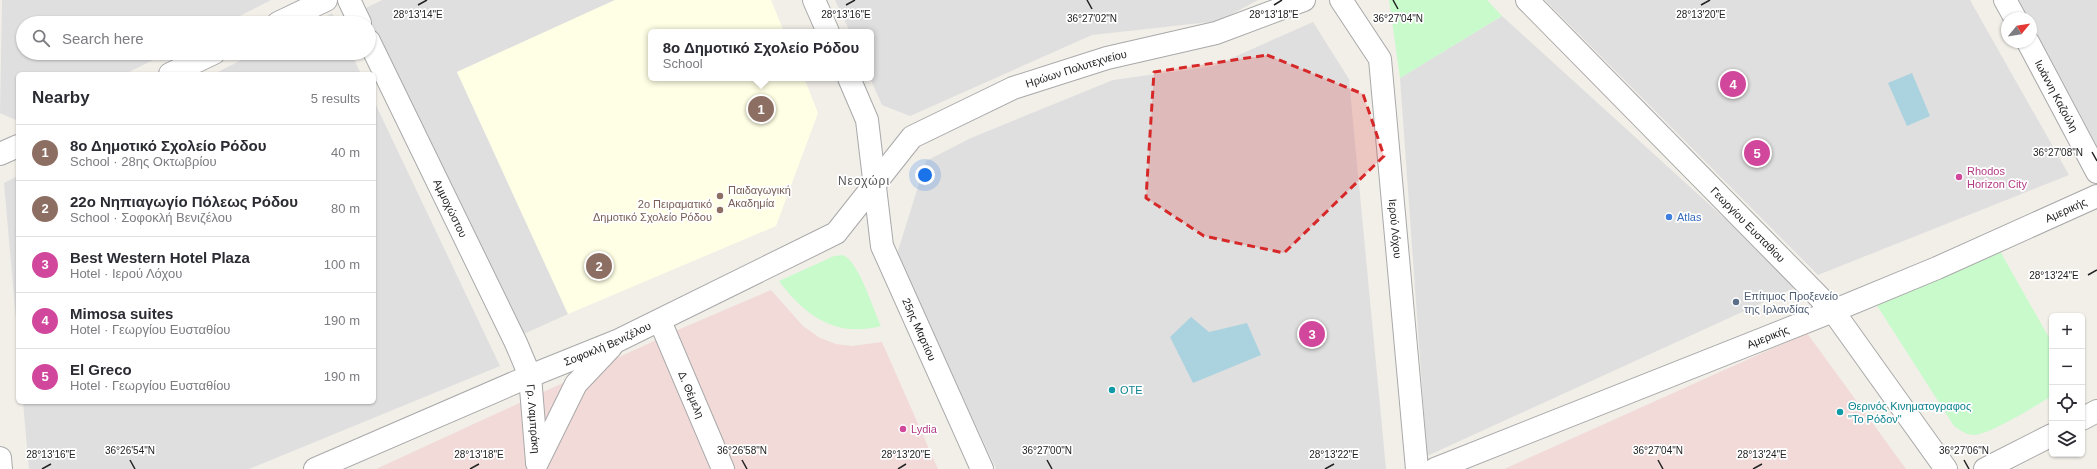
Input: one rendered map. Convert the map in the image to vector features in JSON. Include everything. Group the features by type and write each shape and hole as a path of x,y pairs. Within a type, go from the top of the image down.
{"street":[{"path":"293,16 326,0"},
{"path":"349,0 357,16"},
{"path":"814,0 827,29"},
{"name":"Ηρώων Πολυτεχνείου","path":"876,184 912,137 1013,88 1107,58 1216,33 1304,0"},
{"name":"Ιερού Λόχου","path":"1341,0 1380,60 1417,469"},
{"name":"Γεωργίου Ευσταθίου","path":"1527,0 1833,311 1946,469"},
{"path":"2006,0 2012,12"},
{"name":"Ιωάννη Καζούλη","path":"2031,48 2097,172"},
{"name":"Αμμοχώστου","path":"376,55 516,343 530,376"},
{"path":"174,72 199,60"},
{"name":"25ης Μαρτίου","path":"850,81 867,120 876,184 882,246 982,469"},
{"path":"0,154 16,147"},
{"name":"Σοφοκλή Βενιζέλου","path":"315,469 530,376 617,341 836,233 876,184"},
{"name":"Αμερικής","path":"1435,469 1833,311 1937,268 2097,196"},
{"name":"Δ. Θέμελη","path":"660,321 723,469"},
{"path":"537,466 576,384 617,341"},
{"name":"Γρ. Λαμπράκη","path":"530,376 537,466"},
{"path":"2085,417 2097,411"},
{"path":"1985,469 2049,436"},
{"path":"0,458 1,469"}],"highlighted area":[{"path":"1267,55 1363,94 1384,156 1284,253 1204,236 1146,198 1154,72"}],"shaded area":[{"path":"2,0 271,0 240,16 16,16 16,60 153,60 129,72 16,72 16,120 0,113"},
{"path":"382,0 615,0 457,72 568,314 517,337 376,35 376,16 367,16 364,9"},
{"path":"615,0 771,0 783,29 648,29 648,81 805,81 818,113 776,226 568,314 457,72"},
{"path":"835,0 1258,0 1219,21 1092,35 910,116 882,105 871,81 874,81 874,29 849,29"},
{"path":"1545,0 1970,0 2069,175 1818,275"},
{"path":"2014,0 2097,0 2097,152 2037,42 2037,12 2021,12"},
{"path":"332,13 334,16 326,16"},
{"path":"1502,16 1799,286 1427,456 1400,78"},
{"path":"1313,22 1349,79 1386,469 996,469 897,254 926,161 971,138 1113,80 1214,66"},
{"path":"241,60 354,60 360,72 218,72"},
{"path":"376,105 500,366 249,469 29,469 23,404 376,404"},
{"path":"16,177 16,319 4,183"},
{"path":"771,290 803,326 820,338 836,344 852,346 882,342 938,469 376,469 680,329"},
{"path":"1807,333 1906,469 1504,469"}],"green space":[{"path":"1389,0 1487,0 1502,16 1400,78"},
{"path":"2000,251 2049,338 2049,398 1991,430 1974,435 1963,432 1954,426 1876,304"},
{"path":"843,255 849,259 860,276 881,326 865,329 850,329 823,321 811,314 800,304 779,281 834,256"}],"water":[{"path":"1912,73 1930,116 1907,126 1888,83"},
{"path":"1191,317 1209,332 1247,323 1261,355 1193,383 1170,337"}],"place":[{"name":"Mimosa suites","path":"1733,84"},
{"name":"8ο Δημοτικό Σχολείο Ρόδου","path":"761,109"},
{"name":"El Greco","path":"1757,153"},
{"name":"Rhodos Horizon City","path":"1959,177"},
{"name":"Παιδαγωγική Ακαδημία","path":"720,196"},
{"name":"2ο Πειραματικό Δημοτικό Σχολείο Ρόδου","path":"720,210"},
{"name":"Atlas","path":"1669,217"},
{"name":"22ο Νηπιαγωγίο Πόλεως Ρόδου","path":"599,266"},
{"name":"Επίτιμος Προξενείο της Ιρλανδίας","path":"1736,302"},
{"name":"Best Western Hotel Plaza","path":"1312,334"},
{"name":"ΟΤΕ","path":"1112,390"},
{"name":"Θερινός Κινηματογραφος \"Το Ρόδον\"","path":"1840,412"},
{"name":"Lydia","path":"903,429"}],"district":[{"name":"Νεοχώρι","path":"864,181"}]}
